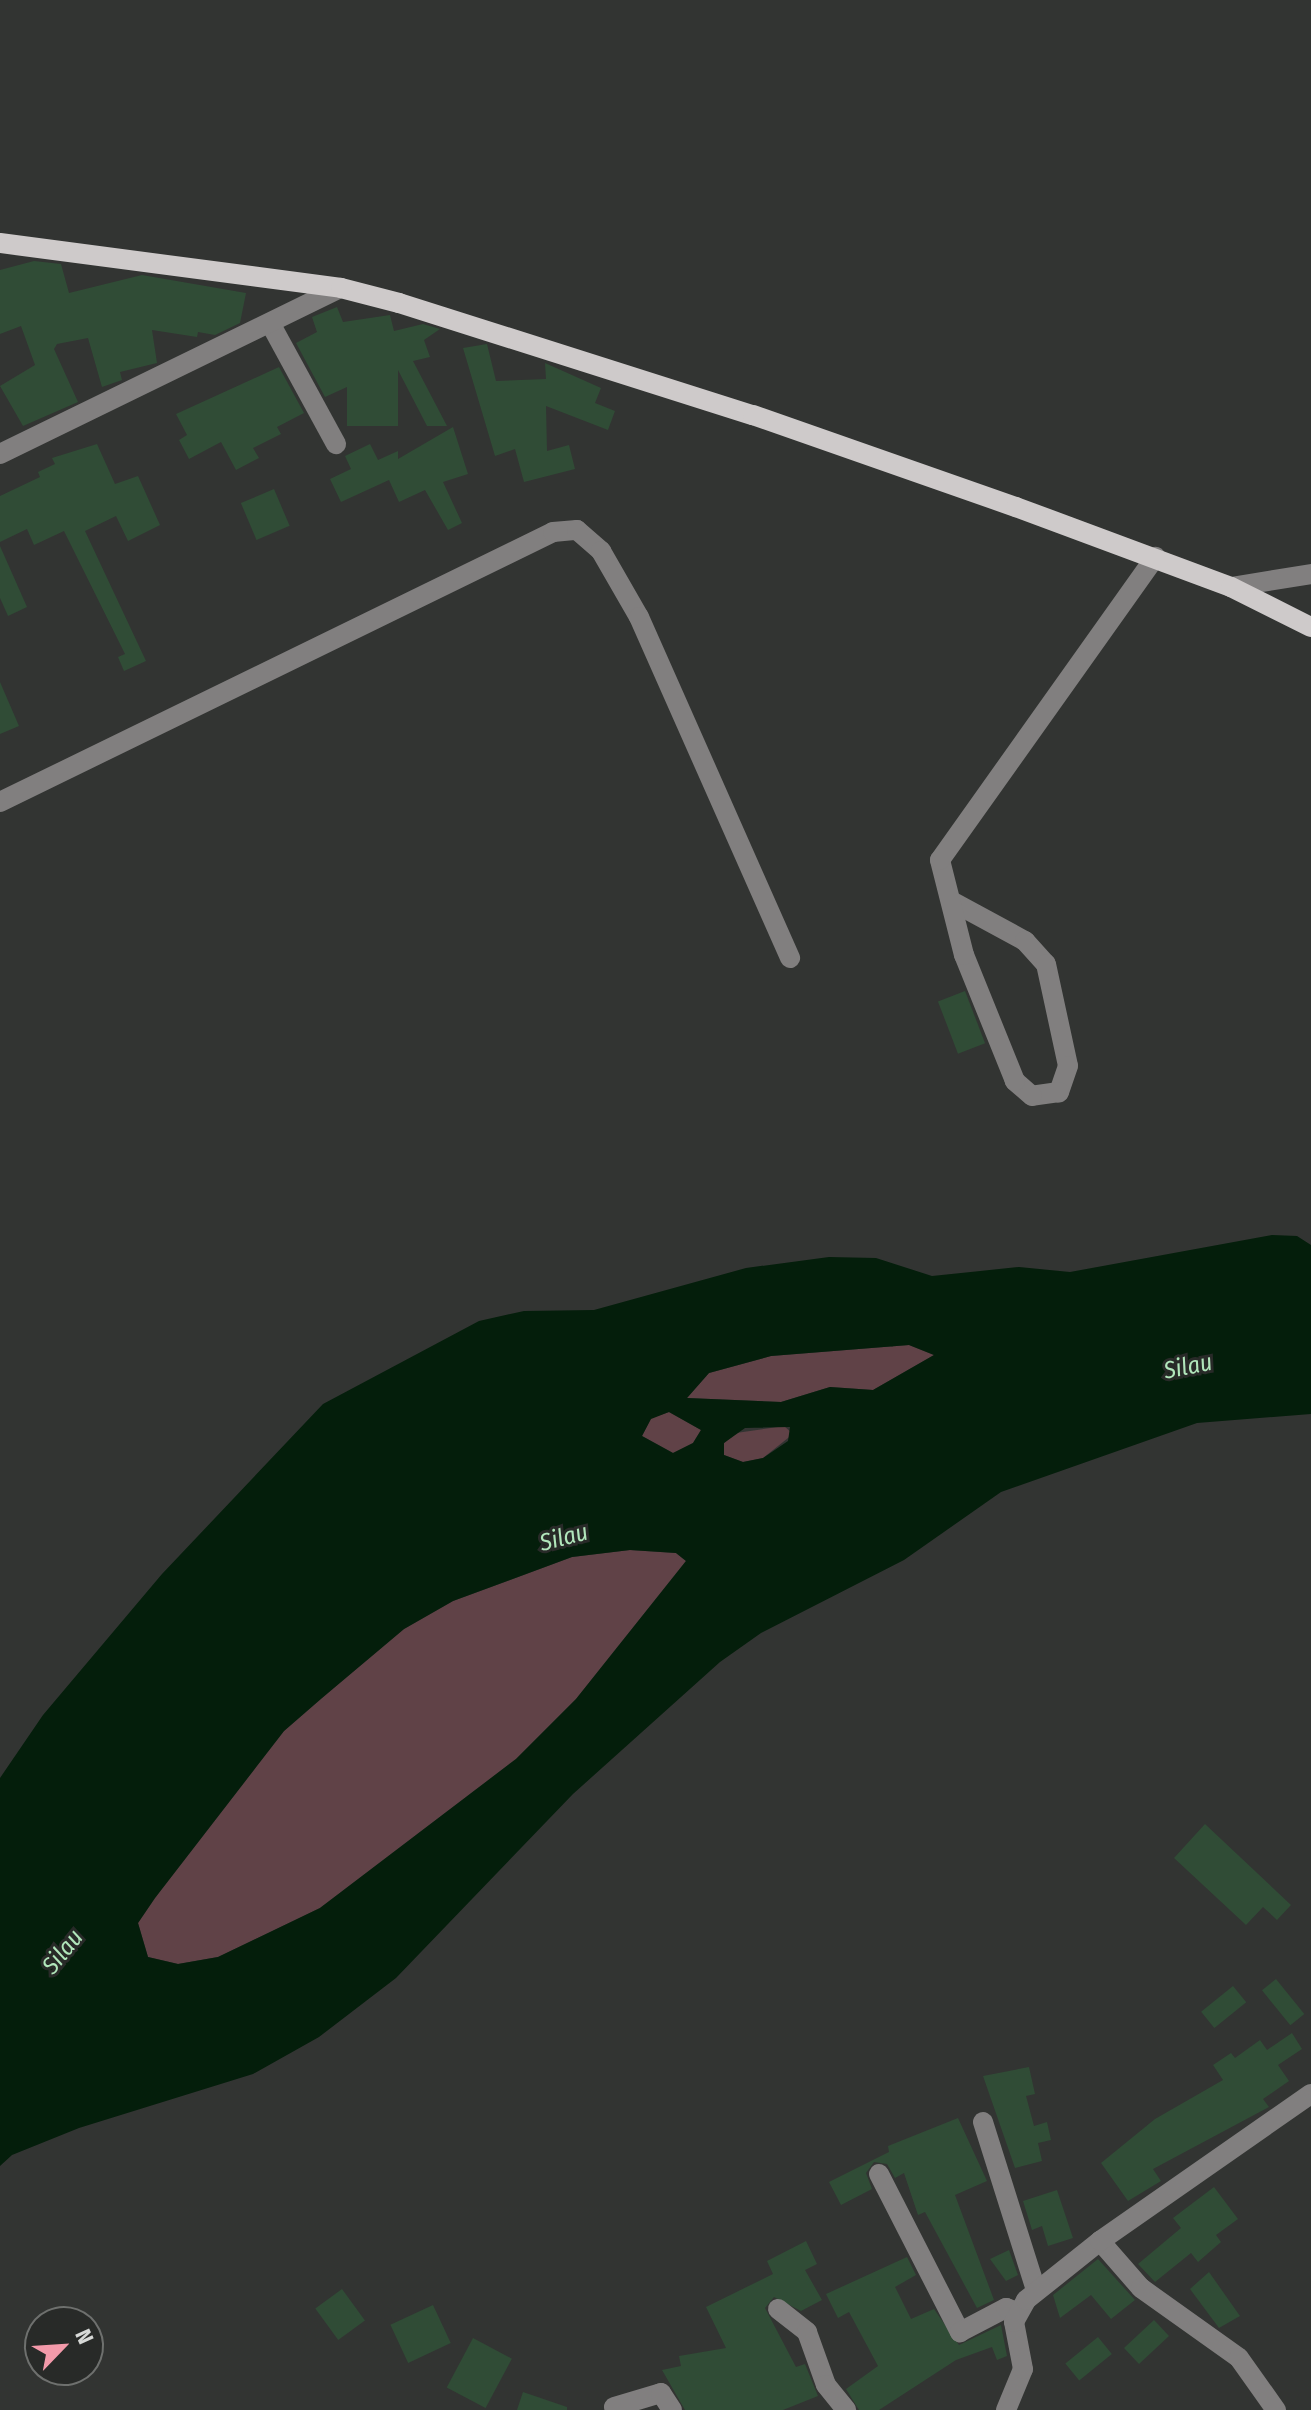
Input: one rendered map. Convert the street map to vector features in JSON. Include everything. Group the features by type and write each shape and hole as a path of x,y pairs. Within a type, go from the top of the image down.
{"main road":[{"path":"0,243 341,288 753,415 1155,557 1231,587 1311,627"}],"street":[{"path":"0,454 341,288"},
{"path":"270,323 336,444"},
{"path":"0,802 553,532 577,530 601,551 639,617 790,958"},
{"path":"955,903 1025,941 1046,964 1068,1066 1059,1092 1032,1096 1015,1081 964,955 955,903 941,870 943,850 1155,557"},
{"path":"1231,587 1311,574"},
{"path":"1006,2410 1023,2369 1017,2312 1036,2290 1100,2241 1311,2094"},
{"path":"983,2122 1036,2290"},
{"path":"879,2174 960,2332 1006,2308 1017,2312"},
{"path":"1100,2241 1141,2288 1239,2358 1276,2410"},
{"path":"778,2309 807,2332 826,2385 846,2410"},
{"path":"614,2407 661,2393 672,2410"}],"shaded area":[{"path":"909,1345 934,1355 873,1390 830,1387 781,1402 687,1398 709,1373 771,1356"},
{"path":"669,1412 701,1430 693,1443 673,1453 642,1436 651,1418"},
{"path":"784,1426 793,1434 763,1458 743,1462 724,1455 723,1444 736,1433"},
{"path":"630,1550 676,1553 686,1561 576,1699 516,1759 320,1908 218,1957 178,1964 148,1957 138,1923 284,1731 322,1698 404,1629 453,1601 572,1557"}],"water":[{"name":"Silau","path":"1272,1235 1297,1236 1311,1245 1311,1414 1197,1423 1001,1492 904,1560 761,1633 720,1662 573,1794 396,1978 319,2037 253,2074 79,2128 12,2155 0,2166 0,1778 43,1715 162,1574 323,1404 479,1321 524,1311 594,1310 746,1268 829,1257 876,1258 932,1276 1019,1267 1070,1272","holes":["909,1345 934,1355 873,1390 830,1387 781,1402 687,1398 709,1373 771,1356","669,1412 701,1430 693,1443 673,1453 642,1436 651,1419","790,1427 788,1441 763,1458 743,1462 724,1455 724,1443 745,1428","630,1550 676,1553 686,1561 576,1699 516,1759 320,1908 218,1957 178,1964 148,1957 138,1923 284,1731 404,1629 453,1601 572,1557"]}],"building":[{"path":"34,261 61,264 69,293 142,275 246,293 240,323 215,335 198,332 197,337 152,330 157,363 120,372 122,380 102,387 88,338 57,344 54,349 78,402 23,426 0,386 35,365 21,326 0,334 0,270"},
{"path":"337,307 343,322 390,315 394,331 423,324 440,329 424,340 430,357 413,361 447,426 427,426 398,370 398,426 347,426 347,387 325,397 296,343 317,332 312,317"},
{"path":"487,344 496,381 546,379 545,363 601,388 595,403 615,411 608,430 546,406 547,451 569,445 575,469 524,482 515,449 495,456 463,348"},
{"path":"279,367 304,413 277,427 281,434 253,448 259,458 236,470 221,442 189,459 179,440 187,435 176,414"},
{"path":"453,427 468,474 443,482 462,523 448,530 425,490 399,502 389,480 341,502 330,479 351,469 345,456 370,444 378,460 398,451 398,459"},
{"path":"97,444 115,484 138,476 160,525 128,541 116,516 85,531 146,661 124,671 118,657 125,654 64,531 34,545 27,529 0,542 0,496 40,477 38,472 55,464 52,458"},
{"path":"274,489 290,526 256,540 241,503"},
{"path":"0,546 27,607 8,616 0,598"},
{"path":"0,682 19,726 0,734"},
{"path":"965,991 985,1043 958,1054 938,1001"},
{"path":"1205,1824 1291,1905 1277,1920 1263,1907 1246,1925 1174,1858"},
{"path":"1276,1979 1304,2014 1290,2025 1262,1990"},
{"path":"1233,1986 1246,2002 1214,2028 1201,2012"},
{"path":"1292,2033 1302,2049 1278,2065 1289,2081 1263,2099 1269,2107 1153,2169 1161,2181 1128,2201 1101,2163 1155,2119 1223,2080 1213,2065 1231,2053 1235,2058 1260,2040 1267,2050"},
{"path":"1029,2067 1035,2094 1026,2096 1034,2126 1047,2122 1051,2140 1038,2143 1042,2161 1015,2168 983,2076"},
{"path":"958,2118 987,2181 955,2195 994,2300 977,2308 925,2212 918,2215 904,2173 895,2178 887,2164 874,2162 866,2173 872,2189 841,2205 829,2182 889,2152 888,2146"},
{"path":"1214,2187 1238,2219 1216,2235 1221,2242 1198,2262 1191,2253 1155,2282 1138,2264 1181,2228 1173,2218"},
{"path":"1057,2190 1073,2238 1048,2246 1042,2226 1032,2230 1023,2201"},
{"path":"806,2241 817,2264 805,2270 822,2300 801,2311 774,2297 765,2308 796,2367 805,2364 818,2396 783,2410 685,2410 662,2370 681,2366 679,2356 726,2348 706,2307 773,2274 767,2261"},
{"path":"1009,2250 1018,2275 1006,2281 990,2259"},
{"path":"907,2257 916,2275 895,2287 911,2319 934,2309 959,2345 1001,2325 1007,2356 997,2360 992,2347 956,2360 879,2410 859,2410 846,2389 878,2366 849,2312 838,2318 826,2294"},
{"path":"1098,2259 1135,2300 1111,2319 1091,2295 1060,2318 1053,2295"},
{"path":"1209,2272 1240,2316 1219,2328 1190,2289"},
{"path":"342,2289 365,2321 338,2340 315,2308"},
{"path":"433,2305 451,2343 408,2363 390,2325"},
{"path":"1154,2320 1169,2336 1139,2364 1124,2348"},
{"path":"1098,2337 1112,2354 1079,2381 1065,2363"},
{"path":"473,2338 512,2359 486,2408 447,2387"},
{"path":"523,2392 567,2407 567,2410 517,2410"}]}
